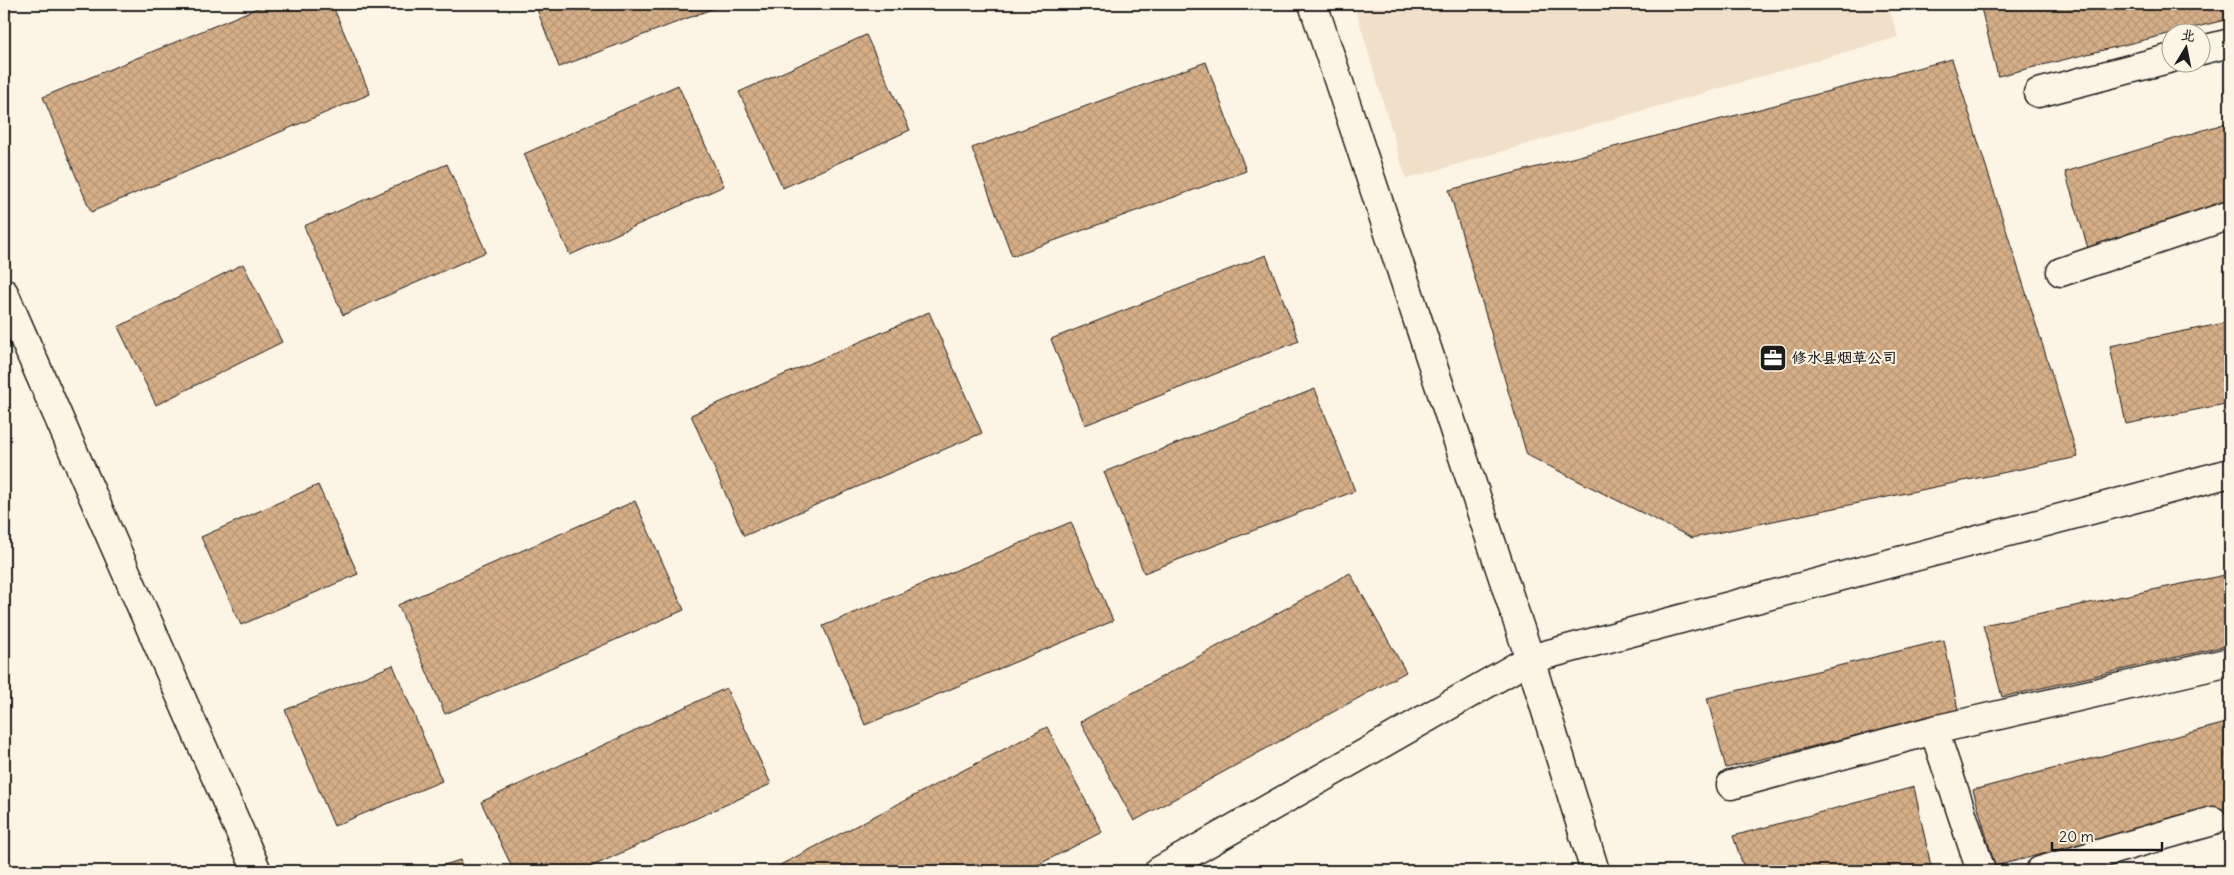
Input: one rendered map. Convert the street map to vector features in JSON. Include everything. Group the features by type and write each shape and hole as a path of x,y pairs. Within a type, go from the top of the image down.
{"street":[{"path":"1314,4 1530,659 1595,871"},
{"path":"2212,48 2230,43"},
{"path":"2038,92 2162,61"},
{"path":"2061,272 2230,215"},
{"path":"4,293 257,871"},
{"path":"1159,871 1530,659 2230,473"},
{"path":"1731,785 1934,730 2230,662"},
{"path":"1934,730 1981,871"},
{"path":"2040,871 2213,821"}],"shaded area":[{"path":"1354,4 1888,4 1898,37 1406,179"}],"building":[{"path":"267,4 332,4 370,94 91,212 43,97"},
{"path":"535,4 725,4 559,67"},
{"path":"1980,4 2225,4 2229,19 2212,23 2162,22 2162,36 1998,76"},
{"path":"866,35 910,130 783,188 739,92"},
{"name":"修水县烟草公司","path":"1952,59 2078,457 1692,538 1527,455 1449,190"},
{"path":"1206,62 1246,171 1012,256 972,148"},
{"path":"678,85 724,186 570,255 524,154"},
{"path":"2230,122 2230,206 2088,248 2065,172"},
{"path":"447,164 486,252 343,315 304,226"},
{"path":"1266,255 1299,341 1085,425 1051,339"},
{"path":"243,264 282,342 156,405 118,327"},
{"path":"929,312 982,433 744,536 691,415"},
{"path":"2230,322 2230,403 2126,424 2110,346"},
{"path":"1315,389 1355,491 1144,573 1104,472"},
{"path":"318,485 358,574 241,625 201,537"},
{"path":"635,501 684,610 445,714 398,605"},
{"path":"1071,522 1113,621 865,725 823,626"},
{"path":"1350,573 1406,672 1134,821 1080,722"},
{"path":"2230,574 2230,645 2002,697 1983,625"},
{"path":"1944,640 1958,710 1726,768 1707,698"},
{"path":"393,665 442,781 334,826 285,710"},
{"path":"726,688 771,784 582,871 514,871 481,802"},
{"path":"2230,722 2230,807 1995,866 1973,790"},
{"path":"1047,727 1102,832 1026,871 783,871 780,865"},
{"path":"1914,787 1932,871 1745,871 1733,836"},
{"path":"460,860 464,871 425,871"}],"place":[{"name":"修水县烟草公司","path":"1773,358"}]}
